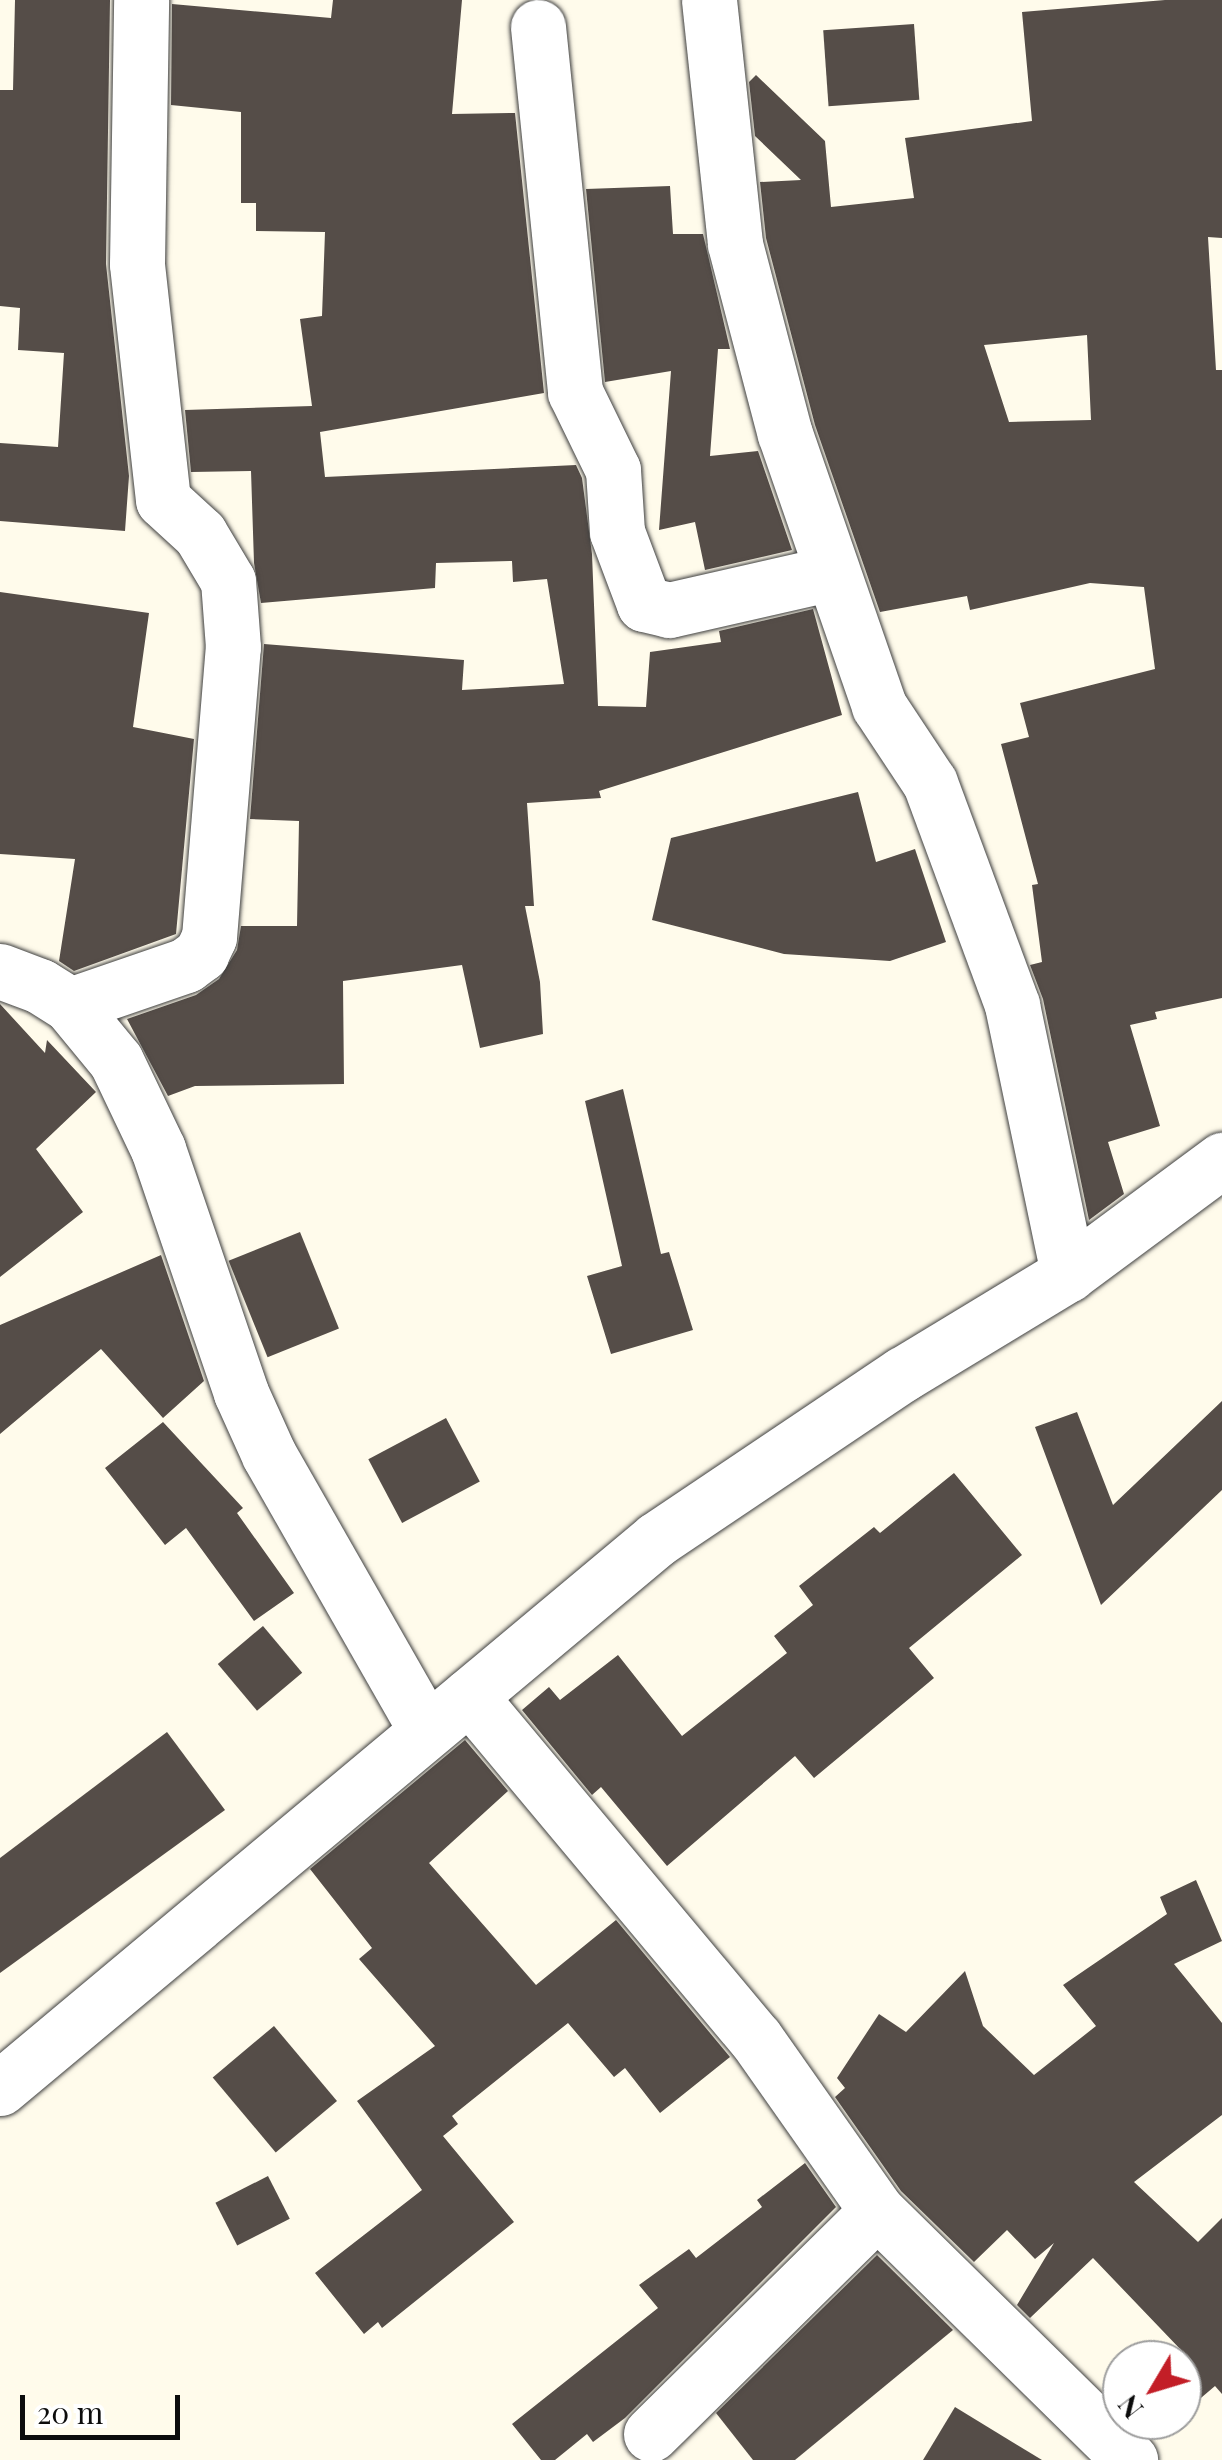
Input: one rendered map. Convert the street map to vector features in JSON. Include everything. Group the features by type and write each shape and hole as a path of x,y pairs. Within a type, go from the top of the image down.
{"street":[{"path":"70,1004 186,964 201,954 209,937 233,646 228,581 200,534 162,500 138,264 141,0"},
{"path":"710,0 735,244 785,434 879,706 930,784 952,834 1012,1005 1068,1274"},
{"path":"538,27 575,392 613,470 617,532 644,604 669,610 832,573"},
{"path":"0,971 40,986 70,1004 116,1061 158,1149 241,1392 269,1454 426,1730"},
{"path":"0,2088 658,1539 903,1374 1068,1274 1222,1160"},
{"path":"469,1696 756,2039 877,2211 1130,2460"},
{"path":"651,2434 877,2211"}],"building":[{"path":"15,0 110,0 106,264 129,476 125,531 0,521 0,443 58,447 64,353 18,350 20,308 0,306 0,90 13,90"},
{"path":"333,0 462,0 452,114 515,113 544,393 320,432 325,477 576,465 582,478 592,554 598,706 646,707 650,652 721,642 719,631 813,609 842,715 599,791 601,798 527,803 534,906 525,906 540,982 543,1034 480,1048 462,965 343,981 344,1084 195,1086 168,1096 127,1019 196,995 219,979 237,950 241,926 297,926 299,821 250,819 264,644 464,660 462,690 564,684 547,579 513,582 512,561 436,563 435,588 261,603 254,563 251,471 191,472 185,410 312,406 300,319 322,316 325,232 256,231 256,203 241,203 241,112 171,105 172,4 331,18"},
{"path":"1165,0 1222,0 1222,238 1208,237 1216,370 1222,370 1222,998 1155,1012 1157,1019 1130,1025 1160,1126 1108,1142 1124,1194 1089,1220 1043,999 1030,965 1042,962 1032,885 1038,884 1001,744 1029,737 1020,703 1155,669 1144,587 1090,583 970,610 967,596 880,612 815,425 766,238 760,182 801,180 755,136 749,82 756,75 825,141 831,207 914,198 905,138 1032,121 1022,12","holes":["1087,335 1091,420 1009,422 984,345"]},
{"path":"914,24 919,100 829,106 823,30"},
{"path":"670,186 673,234 703,234 730,349 718,349 710,456 758,451 792,550 705,570 695,522 659,530 671,371 605,382 586,189"},
{"path":"0,592 149,613 133,727 194,739 176,934 74,971 59,961 75,859 0,854"},
{"path":"858,792 876,862 915,849 946,942 890,961 784,954 652,920 671,838"},
{"path":"0,1004 45,1053 47,1040 96,1092 36,1149 83,1212 0,1277"},
{"path":"623,1089 661,1254 669,1252 693,1330 611,1354 587,1276 622,1266 585,1101"},
{"path":"300,1232 339,1328 268,1357 229,1261"},
{"path":"161,1255 204,1381 163,1418 101,1349 0,1434 0,1325"},
{"path":"1222,1401 1222,1490 1101,1605 1035,1427 1077,1412 1113,1505"},
{"path":"446,1418 480,1482 402,1523 368,1459"},
{"path":"163,1422 243,1508 237,1513 294,1593 254,1621 186,1528 165,1545 105,1468"},
{"path":"954,1473 1022,1555 909,1648 934,1678 814,1778 795,1756 667,1866 601,1787 592,1795 522,1710 549,1687 560,1700 618,1655 682,1736 787,1653 774,1636 813,1605 799,1586 874,1527 880,1533"},
{"path":"263,1626 302,1673 257,1711 218,1664"},
{"path":"167,1732 225,1810 0,1973 0,1858"},
{"path":"465,1740 508,1791 429,1863 536,1985 616,1920 730,2057 660,2113 625,2068 614,2077 568,2023 452,2116 458,2124 443,2136 514,2222 382,2328 378,2322 364,2334 315,2273 422,2190 357,2101 435,2046 359,1959 372,1948 310,1869"},
{"path":"1196,1880 1222,1941 1174,1964 1222,2023 1222,2115 1134,2182 1198,2242 1222,2218 1222,2394 1215,2386 1202,2397 1202,2340 1171,2340 1093,2258 1030,2318 1017,2305 1054,2243 1035,2259 1007,2230 974,2262 901,2191 835,2097 845,2088 837,2078 879,2014 906,2032 965,1971 983,2026 1034,2075 1096,2026 1063,1985 1167,1914 1160,1897"},
{"path":"274,2026 337,2101 276,2152 213,2077"},
{"path":"805,2163 836,2207 625,2418 593,2442 587,2434 555,2460 541,2460 512,2424 658,2308 639,2285 689,2249 696,2258 762,2207 757,2200"},
{"path":"268,2176 290,2219 237,2246 215,2203"},
{"path":"877,2255 953,2330 795,2460 753,2460 716,2413"},
{"path":"955,2407 1042,2460 923,2460"}]}
